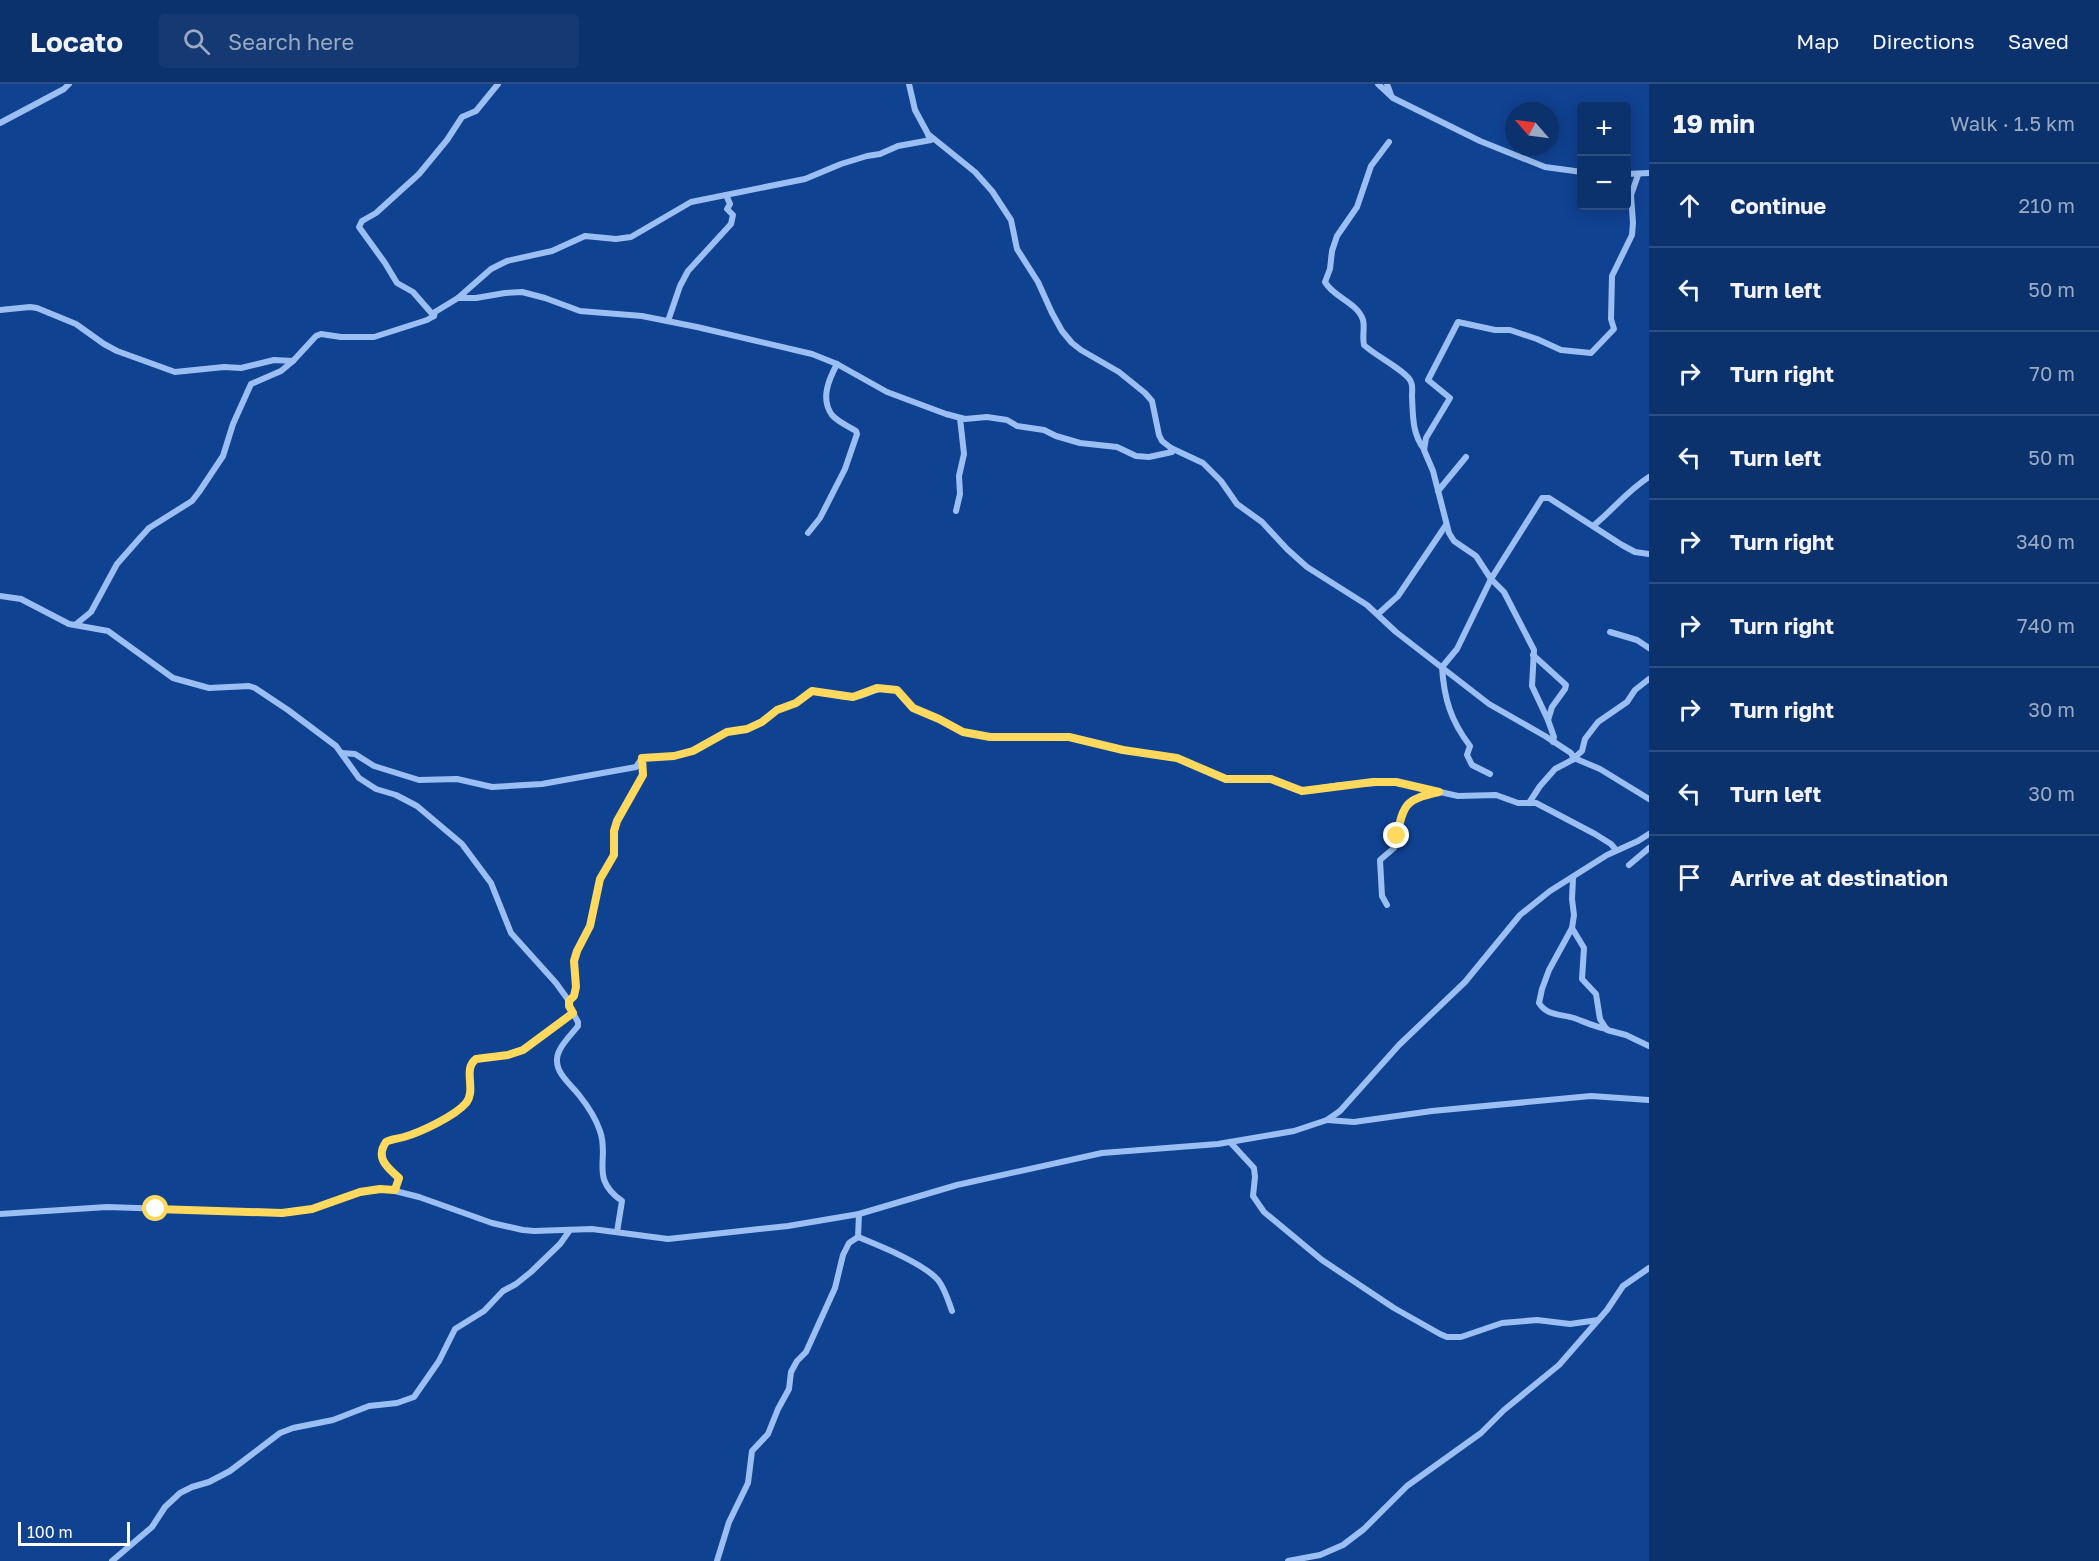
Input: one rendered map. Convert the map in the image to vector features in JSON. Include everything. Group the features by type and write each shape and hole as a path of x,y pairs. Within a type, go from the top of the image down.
{"street":[{"path":"0,123 64,89 69,84"},
{"path":"434,316 413,292 397,283 386,263 359,227 362,221 376,213 419,174 447,140 462,117 476,111 498,84"},
{"path":"75,625 91,612 117,564 149,528 192,501 200,492 223,456 233,424 251,384 281,370 293,361 316,336 321,334 341,337 381,336 434,316 435,312 458,298 483,274 498,264 552,251 585,236 616,239 631,237 663,220 684,205 817,175 841,164 885,152 898,146 931,140 915,110 909,84"},
{"path":"1378,84 1393,98 1480,141 1530,162 1577,171"},
{"path":"1387,84 1393,98"},
{"path":"928,134 975,172 992,191 1011,220 1017,249 1038,282 1062,331 1081,350 1119,372 1145,393 1152,401 1162,441 1171,448 1203,463 1221,481 1237,504 1262,522 1307,567 1377,614 1396,632 1489,704 1649,799"},
{"path":"1389,142 1371,166 1357,207 1337,236 1325,282 1363,319 1364,345 1404,374 1411,382 1413,428 1424,450 1446,524 1454,541 1476,556 1491,579 1504,592 1534,650 1532,687 1548,720 1554,737 1553,742"},
{"path":"1631,174 1649,173"},
{"path":"1424,450 1426,438 1450,398 1428,380 1458,322 1495,330 1510,330 1561,350 1592,353 1614,329 1611,319 1612,276 1632,235 1631,195 1638,175"},
{"path":"668,321 680,286 688,271 731,224 733,214 727,209 730,204 726,195"},
{"path":"458,298 522,292 580,310 668,321 757,343 783,347 837,364 887,392 960,418 1007,420 1017,426 1044,430 1064,439 1117,447 1136,456 1149,457 1172,452 1171,448"},
{"path":"1,310 37,308 76,324 117,351 170,371 182,373 224,367 241,368 274,360 293,361"},
{"path":"808,533 820,518 845,469 857,434 832,415 829,410 826,386 837,364"},
{"path":"956,511 960,494 959,476 964,454 960,418"},
{"path":"1438,492 1466,457"},
{"path":"1593,526 1610,513 1628,492 1649,477"},
{"path":"1490,774 1472,765 1467,755 1470,746 1451,717 1442,667 1457,649 1491,579 1542,498 1549,498 1629,549 1649,554"},
{"path":"1377,614 1398,596 1446,524"},
{"path":"0,596 21,599 75,625 108,631 174,678 209,688 249,686 255,688 288,710 342,753 359,778 376,789 396,795 417,806 462,844 491,883 511,933 569,1001 578,1026 561,1047 557,1056 557,1064 600,1130 602,1174 611,1194 622,1202 617,1232"},
{"path":"1610,632 1637,640 1649,648"},
{"path":"1533,655 1566,685 1550,712 1548,720"},
{"path":"1573,755 1582,751 1585,739 1598,722 1627,702 1635,690 1649,679"},
{"path":"642,758 674,756 693,751 727,732 747,729 762,722 777,710 796,703 812,691 853,697 883,688 897,690 913,708 963,732 990,737 1069,737 1123,750 1177,758 1226,779 1271,779 1302,791 1341,785 1396,782 1439,792 1471,796 1496,795 1513,802 1542,805 1595,834 1616,850"},
{"path":"342,753 355,753 374,766 419,780 457,779 492,787 542,784 585,778 636,767 642,758"},
{"path":"1529,803 1549,775 1574,759 1573,755"},
{"path":"569,1001 574,996 576,987 574,961 577,951 590,926 600,879 614,855 614,831 617,821 643,775 642,758"},
{"path":"1387,905 1382,896 1380,860 1394,848 1403,809 1412,800 1439,792"},
{"path":"1627,847 1649,834"},
{"path":"0,1214 108,1207 282,1213 312,1209 360,1192 380,1189 395,1190 459,1212 534,1232 592,1228 668,1239 788,1226 859,1214 957,1185 1102,1154 1230,1142 1294,1131 1327,1120 1345,1106 1399,1045 1457,991 1520,915 1550,891 1616,850 1627,847 1649,847"},
{"path":"1629,865 1649,847"},
{"path":"1573,878 1572,928 1543,983 1539,1003 1561,1017 1572,1017 1597,1028 1626,1035 1649,1046"},
{"path":"1572,928 1584,948 1582,979 1596,994 1600,1018 1607,1030"},
{"path":"395,1190 399,1178 383,1163 381,1157 386,1142 428,1127 461,1107 469,1098 470,1070 472,1062 476,1059 508,1055 523,1050 573,1013"},
{"path":"1327,1120 1354,1122 1591,1096 1649,1100"},
{"path":"1230,1142 1254,1168 1256,1177 1253,1196 1264,1212 1338,1272 1440,1334 1447,1337 1461,1337 1502,1323 1537,1320 1570,1324 1598,1320"},
{"path":"858,1237 859,1214"},
{"path":"112,1561 152,1527 165,1508 180,1493 230,1471 280,1433 333,1420 369,1406 397,1403 414,1397 439,1360 455,1329 484,1311 503,1291 531,1272 560,1244 570,1230"},
{"path":"858,1237 886,1248 931,1273 940,1282 952,1311"},
{"path":"717,1561 729,1522 748,1483 753,1451 768,1434 789,1389 791,1372 806,1352 835,1288 843,1254 849,1243 858,1237"},
{"path":"1288,1561 1320,1555 1343,1545 1364,1529 1407,1486 1481,1433 1504,1410 1559,1365 1598,1320 1623,1286 1649,1268"}],"route":[{"path":"156,1209 282,1213 312,1209 360,1192 380,1189 395,1190 399,1178 383,1163 381,1157 383,1145 386,1142 428,1127 466,1103 471,1092 471,1065 476,1059 508,1055 523,1050 573,1013 569,1001 574,996 576,987 574,961 590,926 600,879 612,862 617,821 643,775 642,758 674,756 693,751 727,732 747,729 762,722 777,710 796,703 812,691 855,697 877,688 897,690 913,708 963,732 990,737 1069,737 1123,750 1177,758 1226,779 1278,780 1302,791 1341,785 1396,782 1439,792 1412,800 1407,804 1403,809 1397,836"}]}
